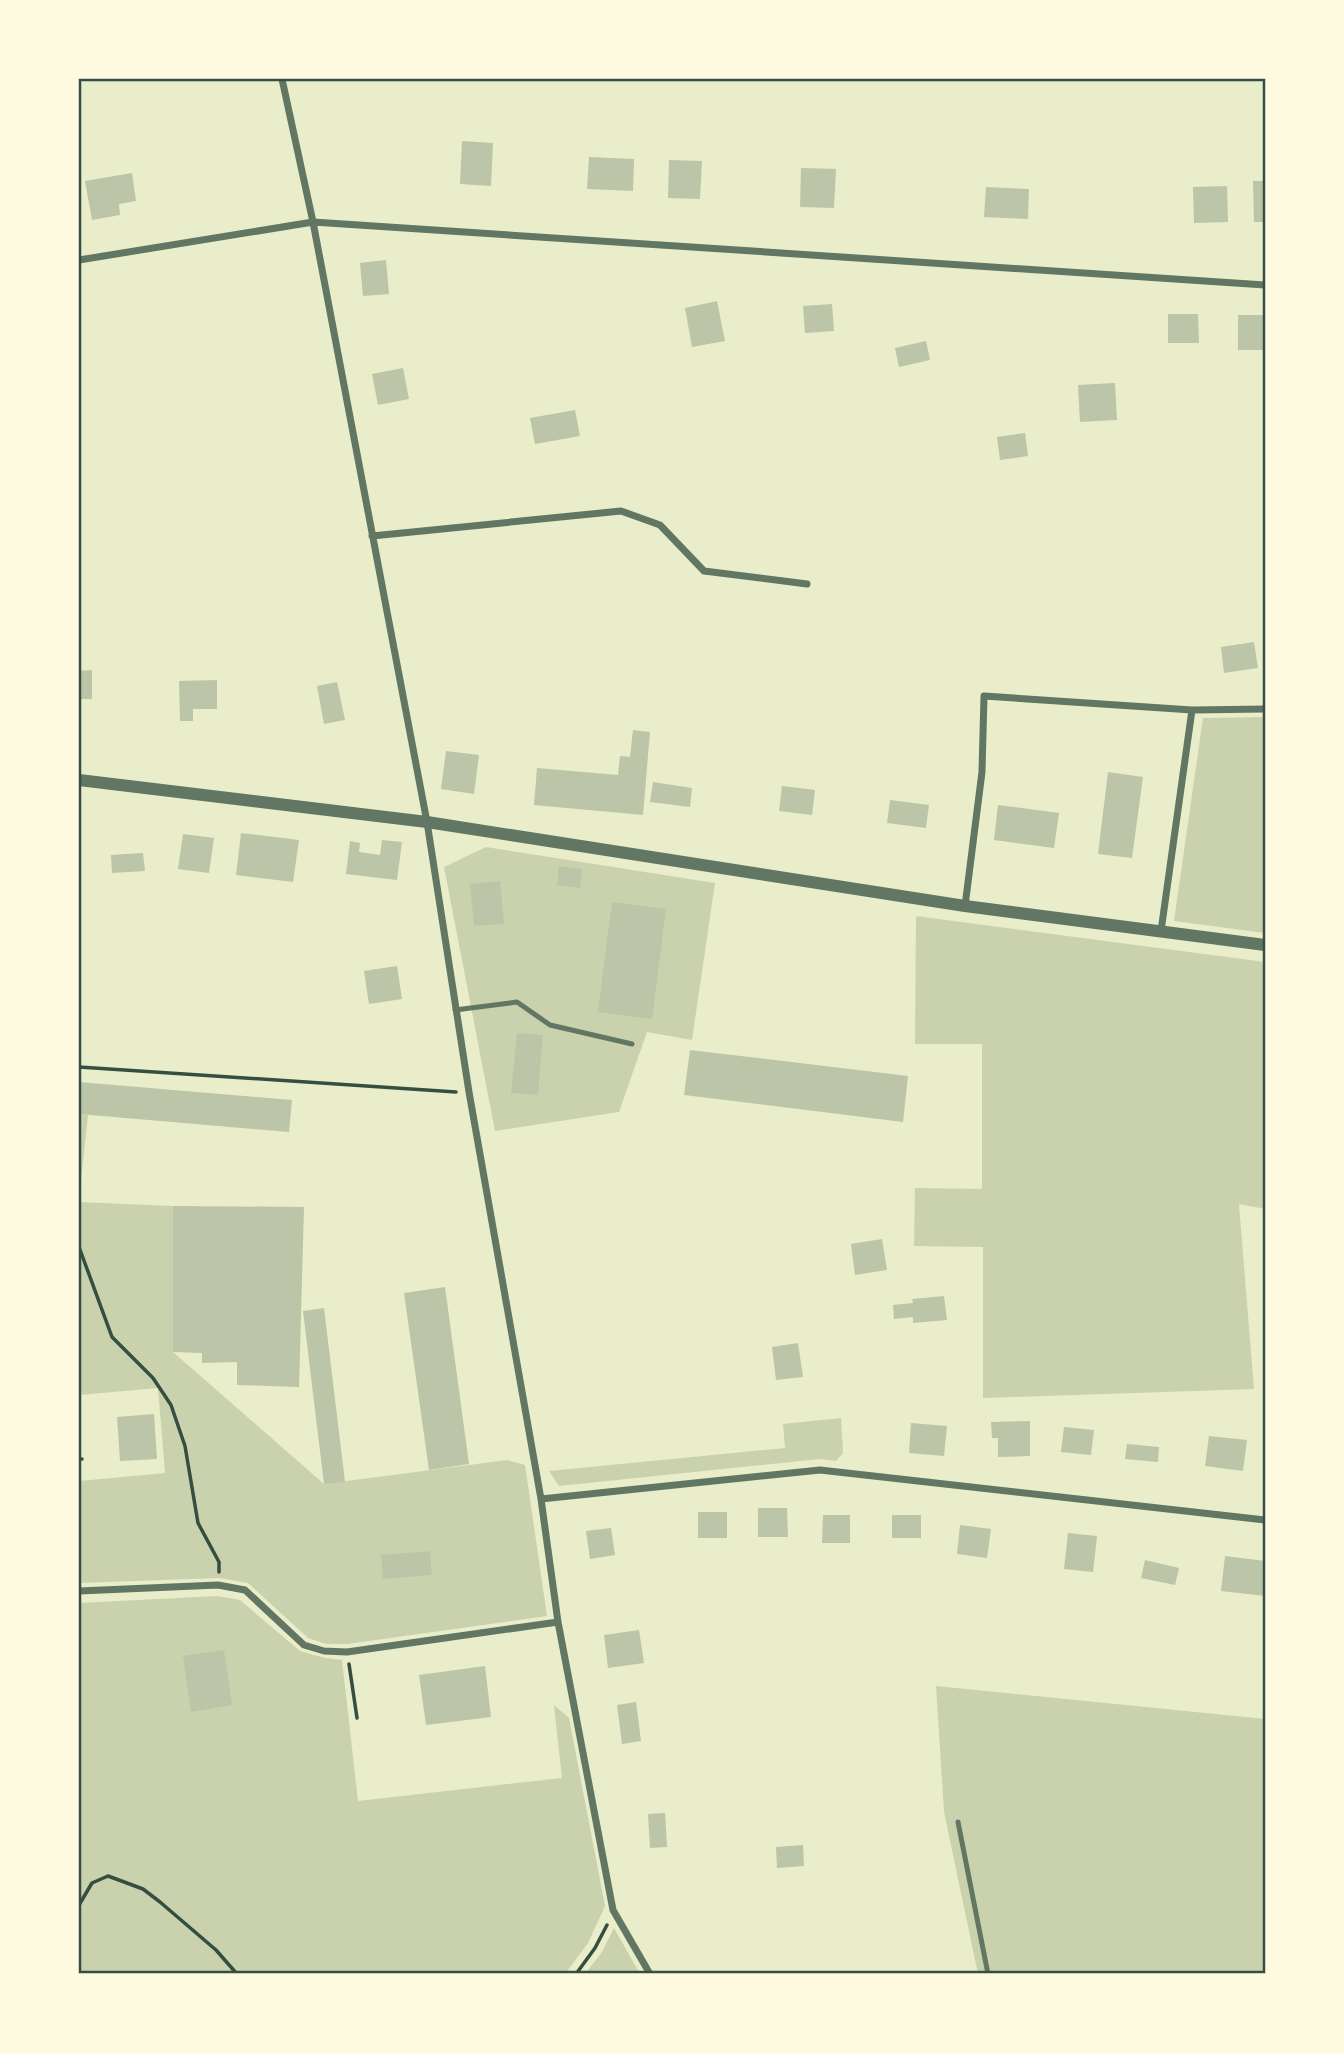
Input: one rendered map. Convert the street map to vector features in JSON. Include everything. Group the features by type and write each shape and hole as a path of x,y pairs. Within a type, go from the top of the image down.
{"street":[{"path":"282,79 313,222 427,822 455,1010 541,1499 558,1622 613,1910 650,1974"},
{"path":"79,260 313,222 1265,285"},
{"path":"372,536 621,510 660,525 704,571 807,584"},
{"path":"965,906 982,772 984,696 1192,710 1265,709"},
{"path":"1161,931 1192,710"},
{"path":"79,780 427,822 965,906 1265,945"},
{"path":"541,1499 820,1470 1265,1520"},
{"path":"79,1591 218,1585 245,1590 304,1645 324,1651 348,1652 558,1622"}],"lane":[{"path":"455,1010 517,1002 550,1026 632,1044"},
{"path":"958,1822 988,1974"}],"path":[{"path":"79,1066 469,1093"},
{"path":"79,1247 112,1337 153,1378 171,1405 185,1446 198,1523 219,1562 218,1585"},
{"path":"348,1652 357,1718"},
{"path":"79,1905 92,1884 108,1876 128,1882 160,1902 216,1950 237,1974"},
{"path":"576,1974 603,1935 613,1910"}],"green space":[{"path":"1265,717 1265,933 1174,921 1203,718"},
{"path":"486,847 715,883 692,1040 647,1032 619,1112 495,1131 444,867"},
{"path":"916,916 1265,962 1265,1209 1239,1204 1254,1389 983,1398 983,1247 914,1246 915,1188 982,1189 982,1044 915,1044"},
{"path":"79,1114 88,1115 79,1200"},
{"path":"79,1202 173,1206 173,1352 324,1484 507,1460 525,1465 547,1616 347,1644 326,1644 308,1638 248,1583 219,1578 79,1583 79,1481 165,1473 158,1388 79,1395"},
{"path":"841,1418 843,1453 836,1461 820,1459 559,1486 549,1471 785,1448 783,1424"},
{"path":"217,1596 240,1600 300,1651 342,1660 358,1801 562,1778 554,1705 569,1718 605,1906 588,1943 565,1974 79,1974 79,1603"},
{"path":"936,1686 1265,1719 1265,1974 978,1974 944,1812"},
{"path":"614,1928 640,1974 585,1974 602,1952"}],"building":[{"path":"462,141 493,143 491,186 460,184"},
{"path":"589,157 634,159 633,191 587,189"},
{"path":"669,160 702,161 700,199 668,198"},
{"path":"801,168 836,169 834,208 800,207"},
{"path":"132,173 136,201 119,204 120,215 92,220 85,181"},
{"path":"1253,181 1265,181 1265,222 1254,222"},
{"path":"1227,186 1228,222 1194,223 1193,187"},
{"path":"986,187 1029,189 1028,219 984,217"},
{"path":"386,260 389,294 363,296 360,263"},
{"path":"717,301 725,341 692,347 685,308"},
{"path":"832,304 834,331 805,333 803,306"},
{"path":"1168,314 1198,314 1199,343 1168,343"},
{"path":"1238,315 1265,315 1265,350 1238,350"},
{"path":"926,341 930,360 899,367 895,348"},
{"path":"403,368 409,399 378,405 372,374"},
{"path":"1115,383 1117,420 1080,422 1078,385"},
{"path":"575,410 580,436 535,444 530,418"},
{"path":"1025,433 1028,456 1000,460 997,437"},
{"path":"1254,642 1258,668 1224,673 1221,647"},
{"path":"92,670 92,699 79,699 79,671"},
{"path":"217,680 217,709 193,709 193,721 180,721 179,681"},
{"path":"337,682 345,720 324,724 317,686"},
{"path":"633,730 650,732 643,815 534,805 537,768 618,775 620,756 630,757"},
{"path":"446,751 479,755 474,794 441,789"},
{"path":"1108,772 1143,777 1132,858 1098,854"},
{"path":"653,782 692,788 690,807 650,802"},
{"path":"782,786 815,790 812,815 779,811"},
{"path":"890,800 929,805 926,828 887,823"},
{"path":"998,805 1059,813 1054,848 994,840"},
{"path":"241,833 299,840 293,882 236,875"},
{"path":"183,834 214,838 209,873 178,869"},
{"path":"382,840 402,842 397,880 346,874 350,841 360,843 359,852 380,855"},
{"path":"143,853 145,871 112,873 111,855"},
{"path":"559,866 582,869 580,888 557,885"},
{"path":"500,881 504,924 474,926 470,884"},
{"path":"612,902 666,909 652,1019 598,1012"},
{"path":"397,966 402,999 369,1004 364,971"},
{"path":"517,1033 543,1035 538,1095 511,1093"},
{"path":"690,1050 908,1076 903,1122 684,1095"},
{"path":"79,1082 292,1100 289,1132 79,1114"},
{"path":"173,1206 304,1207 299,1387 237,1385 237,1362 202,1363 202,1353 173,1352"},
{"path":"882,1239 887,1270 855,1275 851,1244"},
{"path":"445,1287 469,1464 429,1470 404,1293"},
{"path":"944,1296 947,1320 913,1323 913,1317 894,1319 893,1305 913,1303 912,1299"},
{"path":"324,1308 345,1482 324,1484 303,1311"},
{"path":"798,1343 803,1377 776,1380 772,1347"},
{"path":"154,1414 157,1459 120,1461 117,1417"},
{"path":"1030,1421 1030,1456 998,1457 998,1438 992,1438 991,1422"},
{"path":"911,1423 947,1426 944,1456 909,1453"},
{"path":"1064,1427 1094,1430 1091,1455 1061,1452"},
{"path":"1209,1436 1247,1440 1243,1471 1205,1466"},
{"path":"1127,1444 1159,1447 1158,1462 1125,1459"},
{"path":"758,1508 787,1508 788,1537 758,1537"},
{"path":"698,1512 727,1512 727,1538 698,1538"},
{"path":"823,1515 850,1515 850,1543 822,1543"},
{"path":"892,1515 921,1515 921,1538 892,1538"},
{"path":"960,1525 991,1529 987,1558 957,1554"},
{"path":"611,1528 615,1555 590,1559 586,1531"},
{"path":"1068,1533 1097,1536 1093,1572 1064,1569"},
{"path":"430,1551 432,1575 383,1579 381,1555"},
{"path":"1225,1556 1265,1561 1265,1596 1221,1591"},
{"path":"1145,1560 1179,1568 1175,1585 1141,1578"},
{"path":"639,1630 644,1663 608,1668 604,1635"},
{"path":"224,1650 232,1705 191,1712 183,1656"},
{"path":"485,1666 491,1717 426,1725 419,1675"},
{"path":"636,1702 641,1741 622,1744 617,1705"},
{"path":"665,1813 667,1847 650,1848 648,1814"},
{"path":"803,1845 804,1866 777,1868 776,1847"}]}
